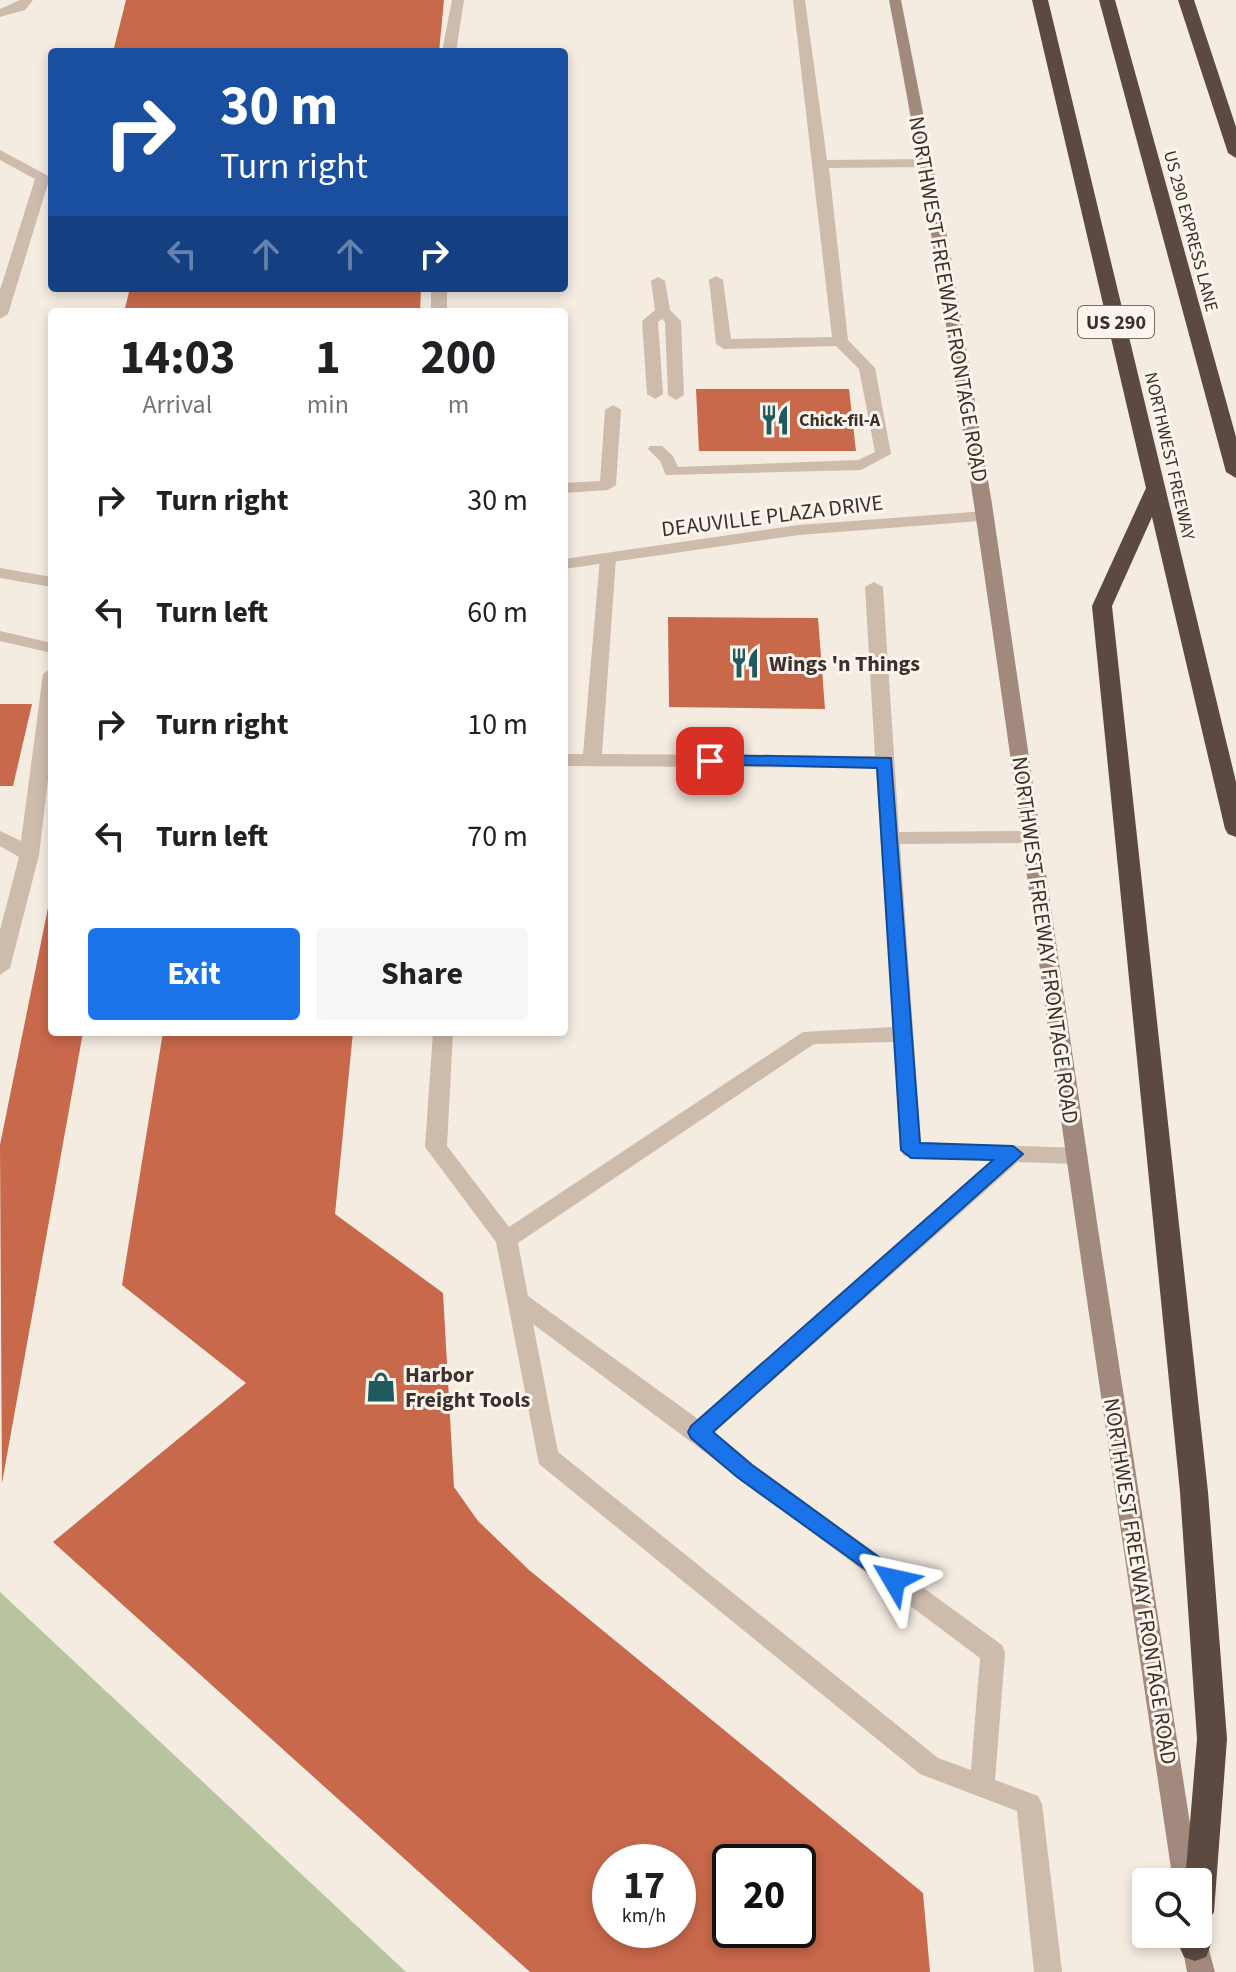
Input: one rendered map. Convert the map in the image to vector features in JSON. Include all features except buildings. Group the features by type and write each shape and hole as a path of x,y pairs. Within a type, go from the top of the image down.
{"highway":[{"name":"NORTHWEST FREEWAY","path":"1040,0 1236,829"},
{"path":"1186,0 1236,153"},
{"name":"US 290 EXPRESS LANE","path":"1108,7 1236,472"},
{"path":"1155,489 1102,606 1195,1507 1212,1739 1202,1868"}],"main road":[{"name":"NORTHWEST FREEWAY FRONTAGE ROAD","path":"895,0 928,163 986,516 1077,1156 1184,1868"}],"street":[{"path":"0,13 20,7 27,0"},
{"path":"450,48 458,0"},
{"path":"667,453 672,472 861,465 883,454 867,368 840,341 799,0"},
{"path":"0,154 43,177 0,314"},
{"path":"821,164 928,163"},
{"path":"716,280 724,344 840,341"},
{"path":"658,281 663,311 673,321 676,395"},
{"path":"655,394 650,321 663,311"},
{"path":"568,488 608,485 613,410"},
{"name":"DEAUVILLE PLAZA DRIVE","path":"568,563 799,530 986,516"},
{"path":"592,760 608,558"},
{"path":"0,573 48,581"},
{"path":"874,587 911,1150 1077,1156"},
{"path":"0,636 48,647"},
{"path":"0,968 3,942 29,855 48,705"},
{"path":"568,760 885,762"},
{"path":"0,837 29,855"},
{"path":"890,838 1031,837"},
{"path":"506,1240 810,1037 903,1034"},
{"path":"443,1036 436,1147 506,1240 547,1457 929,1766 1029,1804 1048,1972"},
{"path":"699,1432 1013,1154"},
{"path":"517,1300 993,1653 982,1786"}],"green space":[{"path":"0,1592 406,1972 0,1972"}],"place":[{"name":"Chick-fil-A","path":"775,420"},
{"name":"Wings 'n Things","path":"745,663"},
{"name":"Harbor Freight Tools","path":"381,1387"}],"route":[{"path":"710,761 885,762 911,1150 1013,1154 699,1432 745,1471 894,1580"}]}
